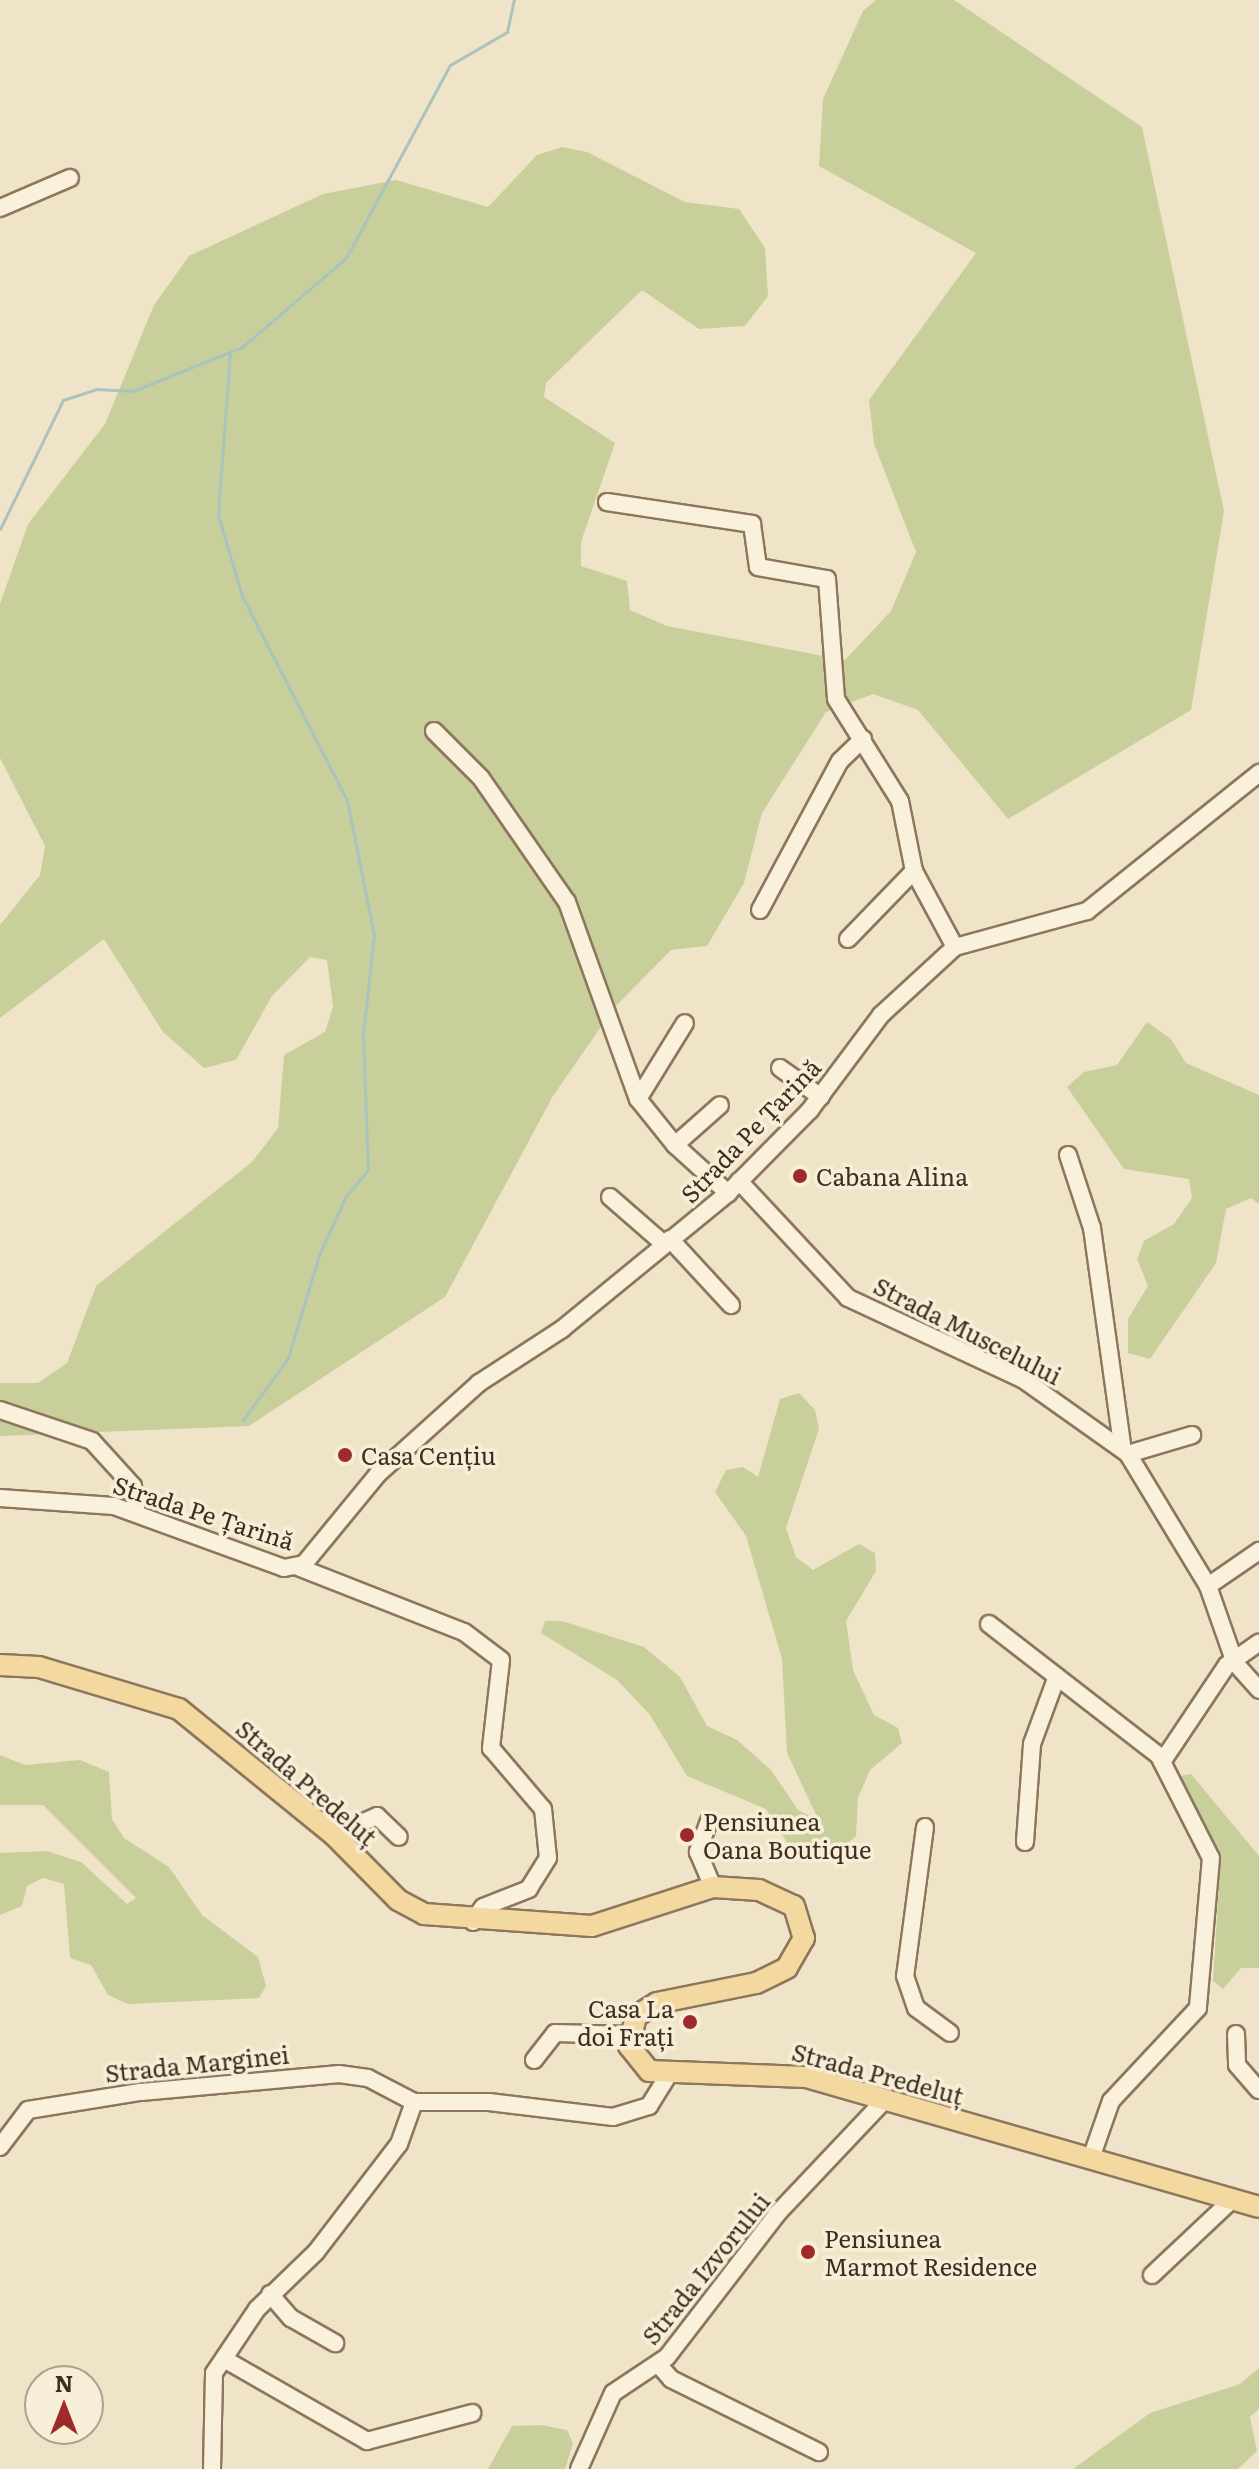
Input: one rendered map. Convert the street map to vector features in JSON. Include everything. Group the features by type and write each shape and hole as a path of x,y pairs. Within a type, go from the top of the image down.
{"main road":[{"name":"Strada Predeluț","path":"3,1660 179,1709 334,1835 409,1908 473,1922 592,1926 713,1887 785,1899 801,1915 802,1948 772,1977 644,2008 629,2035"},
{"path":"629,2035 641,2065 668,2075"},
{"name":"Strada Predeluț","path":"668,2075 770,2071 1259,2207"}],"street":[{"path":"0,208 70,178"},
{"path":"607,502 752,524 758,567 827,579 836,699 900,801 914,871 955,947"},
{"name":"Strada Muscelului","path":"434,731 481,778 567,902 638,1099 675,1145 734,1187 848,1298 1024,1380 1125,1452 1208,1586 1233,1657 1259,1690"},
{"path":"760,910 848,747 863,739"},
{"name":"Strada Pe Țarină","path":"298,1567 378,1474 479,1383 562,1329 734,1187 821,1097 874,1023 955,947 1087,911 1259,773"},
{"path":"848,939 914,871"},
{"path":"638,1099 685,1023"},
{"path":"780,1068 821,1097"},
{"path":"675,1145 720,1105"},
{"path":"1068,1155 1092,1228 1125,1452 1192,1435"},
{"path":"610,1197 667,1241 731,1305"},
{"path":"0,1410 92,1441 133,1486 137,1513"},
{"name":"Strada Pe Țarină","path":"0,1498 88,1502 137,1513 277,1566 298,1567 464,1632 501,1660 491,1748 543,1809 548,1858 529,1889 483,1907 473,1922"},
{"path":"1208,1586 1259,1551"},
{"path":"989,1624 1162,1762 1211,1858 1198,2008 1111,2101 1091,2158"},
{"path":"1162,1762 1233,1657 1259,1643"},
{"path":"1025,1842 1032,1744 1057,1676"},
{"path":"334,1835 377,1816 399,1837"},
{"path":"709,1821 698,1852 713,1887"},
{"path":"925,1827 905,1976 916,2008 950,2033"},
{"path":"534,2060 555,2033 629,2035"},
{"path":"1236,2034 1237,2065 1259,2090"},
{"name":"Strada Marginei","path":"0,2147 28,2110 141,2092 339,2074 368,2078 414,2102"},
{"path":"212,2469 209,2387 224,2359 270,2294 316,2252 399,2144 414,2102 489,2102 613,2117 649,2106 668,2075"},
{"name":"Strada Izvorului","path":"579,2469 613,2393 658,2364 777,2214 884,2101"},
{"path":"1152,2275 1233,2199"},
{"path":"270,2294 291,2318 335,2343"},
{"path":"224,2359 367,2441 472,2413"},
{"path":"658,2364 671,2379 819,2452"}],"green space":[{"path":"876,0 954,0 1142,127 1224,511 1191,710 1008,819 918,710 873,694 826,712 762,813 744,883 707,946 671,950 614,1008 553,1096 445,1297 249,1426 0,1436 0,1383 38,1383 67,1363 96,1286 252,1162 278,1128 284,1055 325,1032 333,1007 327,960 310,957 272,996 236,1060 204,1068 163,1032 104,939 0,1018 0,925 40,875 45,846 0,758 0,604 28,524 105,424 154,305 189,256 323,194 396,180 488,207 537,155 562,147 587,152 685,202 739,209 765,248 768,296 745,326 699,329 642,290 546,383 544,397 615,443 581,542 581,566 627,581 630,610 667,626 845,660 891,611 916,552 874,444 869,400 976,253 819,166 823,99 863,11"},
{"path":"1147,1022 1171,1039 1186,1063 1259,1095 1259,1204 1251,1198 1226,1209 1216,1263 1150,1359 1128,1353 1128,1319 1148,1286 1137,1259 1144,1241 1174,1224 1192,1198 1189,1179 1124,1169 1067,1087 1084,1072 1117,1065"},
{"path":"799,1393 815,1410 819,1429 786,1528 796,1557 813,1570 859,1544 875,1553 876,1571 846,1621 853,1670 874,1715 898,1728 902,1743 870,1770 858,1798 856,1836 840,1850 814,1853 793,1852 766,1809 687,1776 650,1715 617,1680 541,1633 545,1621 562,1621 644,1647 680,1677 707,1726 737,1740 771,1770 798,1810 819,1821 787,1753 782,1659 746,1536 715,1492 726,1470 743,1467 758,1477 780,1399"},
{"path":"0,1755 25,1765 80,1760 109,1772 112,1819 124,1838 169,1867 202,1915 258,1957 266,1986 259,1998 128,2004 108,1995 91,1965 70,1958 64,1884 43,1878 27,1886 22,1906 0,1915 0,1853 47,1851 81,1862 127,1904 136,1898 43,1805 0,1805"},
{"path":"1191,1774 1259,1856 1259,1968 1241,1968 1223,1989 1213,1981 1221,1853 1177,1786 1180,1776"},
{"path":"1259,2368 1259,2409 1250,2417 1257,2451 1238,2469 1073,2469 1150,2413 1240,2384"},
{"path":"541,2425 567,2430 573,2443 565,2469 488,2469 512,2426"}],"waterway":[{"path":"0,529 63,400 97,389 133,391 242,347 346,258 450,65 507,32 514,0"},
{"path":"230,352 218,515 242,596 347,800 374,935 363,1035 368,1170 346,1196 319,1255 288,1358 243,1420"}],"place":[{"name":"Cabana Alina","path":"800,1176"},
{"name":"Casa Cențiu","path":"345,1455"},
{"name":"Pensiunea Oana Boutique","path":"687,1835"},
{"name":"Casa La doi Frați","path":"690,2022"},
{"name":"Pensiunea Marmot Residence","path":"808,2252"}]}
